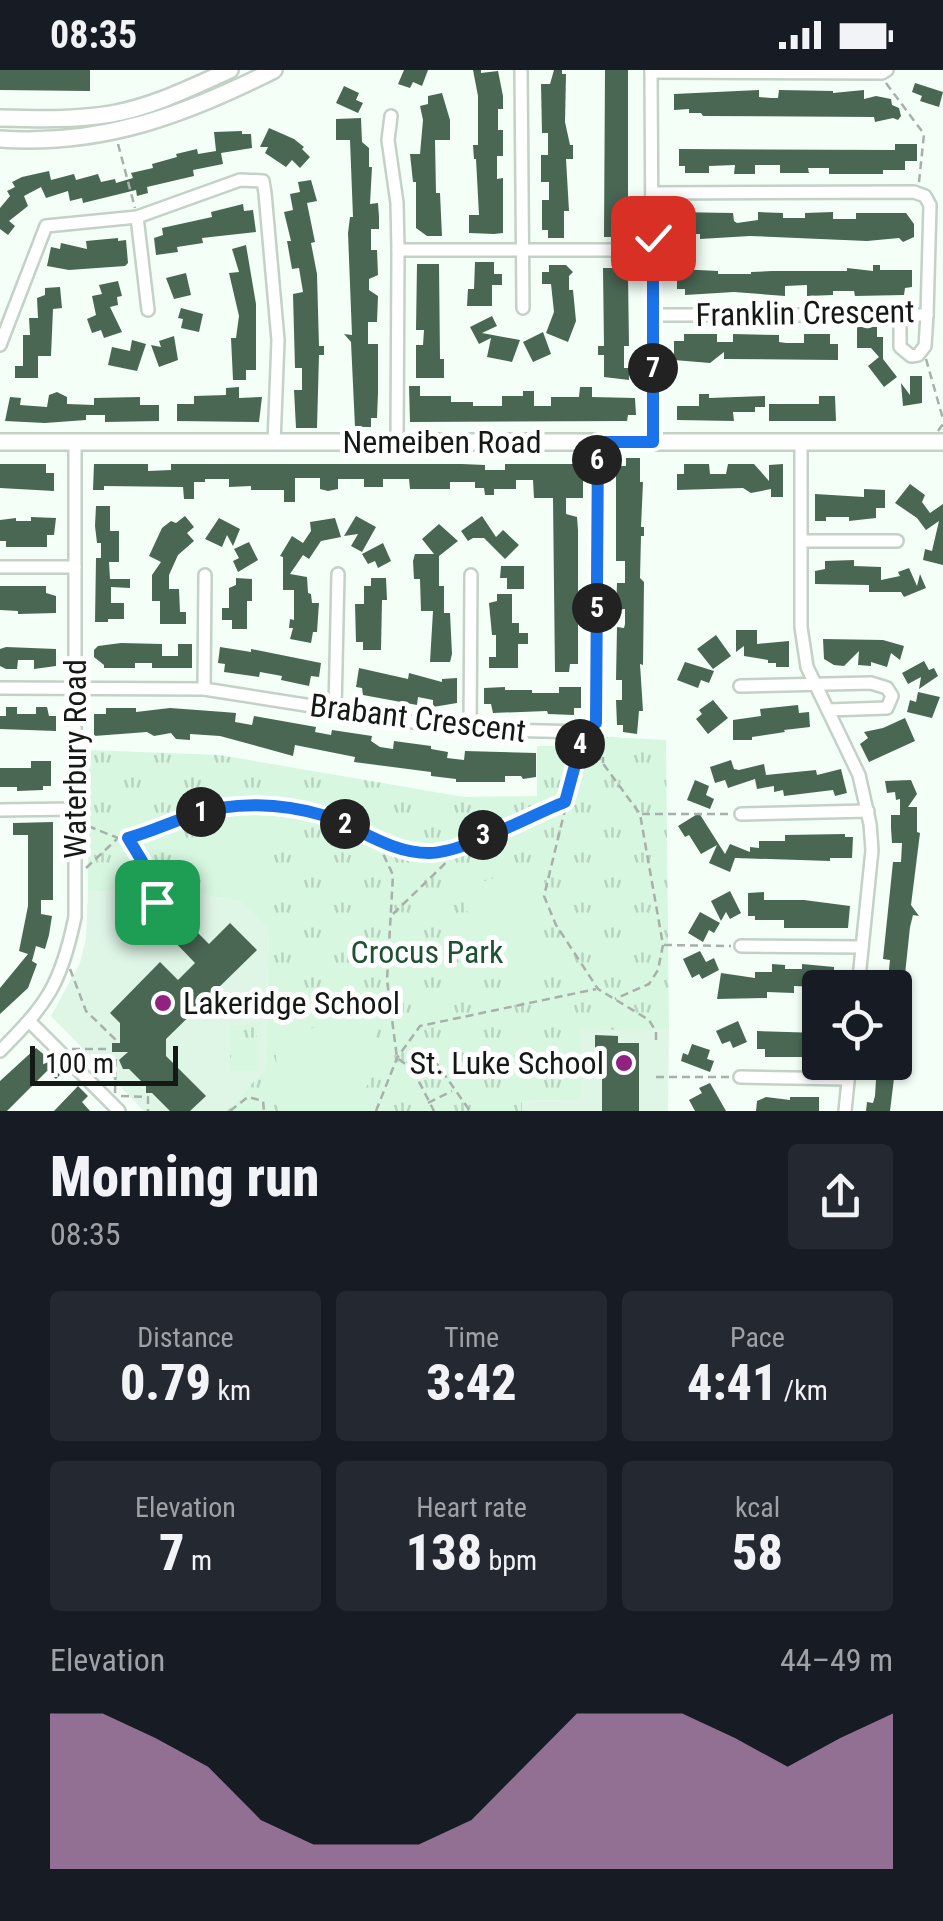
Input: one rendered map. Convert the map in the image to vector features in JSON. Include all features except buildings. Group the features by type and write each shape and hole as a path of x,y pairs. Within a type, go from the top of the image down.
{"street":[{"path":"0,118 112,114 230,70"},
{"path":"521,70 523,308"},
{"path":"653,442 652,71 887,70"},
{"path":"0,139 116,132 191,109 267,72"},
{"path":"390,116 388,140 397,204 398,443"},
{"path":"0,346 46,226 136,212 240,180 263,181 278,340 274,443"},
{"name":"Franklin Crescent","path":"653,194 914,192 925,196 930,205 928,315 654,315"},
{"path":"136,212 148,310"},
{"path":"398,250 653,250"},
{"path":"900,315 900,347 911,356 918,355 926,346 928,315"},
{"name":"Nemeiben Road","path":"0,442 801,442 940,437"},
{"path":"585,738 596,723 598,442"},
{"path":"801,442 802,627 807,667 859,775 868,811 872,850 860,970"},
{"name":"Waterbury Road","path":"0,1051 30,1022 64,966 75,917 75,443"},
{"path":"801,540 897,540"},
{"path":"0,566 75,567"},
{"path":"336,710 338,574"},
{"path":"470,574 470,730"},
{"path":"204,575 204,689"},
{"path":"740,686 880,684 892,696 887,708 828,710"},
{"name":"Brabant Crescent","path":"0,688 204,689 470,730 585,738"},
{"path":"0,810 75,814"},
{"path":"741,814 868,811"},
{"path":"741,946 862,947"},
{"path":"30,1022 115,1106"},
{"path":"740,1078 802,1079"},
{"path":"845,1111 848,1080"}],"path":[{"path":"887,86 924,134 919,178"},
{"path":"118,144 136,212"},
{"path":"926,360 943,421 940,437"},
{"path":"603,736 603,764"},
{"path":"614,1000 649,984 658,970 662,945 640,814 585,738 565,802 544,896 556,925 598,989 614,1000 649,1020 656,1032 656,1044"},
{"path":"558,743 574,770"},
{"path":"393,914 460,849 565,802"},
{"path":"75,814 86,824 118,838 128,838 208,810 242,806 308,812 353,827 377,842 428,853 460,849"},
{"path":"640,814 721,814"},
{"path":"86,868 118,838"},
{"path":"128,838 142,861 157,902 147,911 150,913"},
{"path":"377,842 393,875 388,980 397,1058 412,1069 434,1111"},
{"path":"662,945 721,946"},
{"path":"64,966 72,970 86,1011 117,1041"},
{"path":"376,1111 397,1058 420,1026 598,989"},
{"path":"72,1049 111,1049"},
{"path":"116,1054 115,1106 148,1098 148,1111"},
{"path":"412,1069 431,1062 437,1064 466,1110"},
{"path":"656,1076 721,1078"},
{"path":"428,1104 454,1090"},
{"path":"230,1111 248,1097 263,1101 264,1111"}],"shaded area":[{"name":"Lakeridge School","path":"163,888 239,901 269,929 265,1069 227,1111 144,1111 51,1016 80,963 86,939 88,892"},
{"name":"St. Luke School","path":"580,1029 669,1029 668,1111 522,1111 521,1101 574,1100"}],"green space":[{"name":"Crocus Park","path":"607,737 666,740 669,1029 580,1030 581,1096 574,1100 522,1101 522,1111 227,1111 265,1069 269,929 239,901 163,888 88,892 88,750 219,755 464,797 537,796 537,746 589,746"},
{"path":"198,818 261,823 269,833 265,898 209,888 195,854"},
{"path":"522,869 552,959 490,980 460,889"},
{"path":"377,1024 374,1074 352,1111 279,1111 275,1037 283,1030"},
{"path":"230,1025 257,1025 257,1071 230,1071"}],"place":[{"name":"Lakeridge School","path":"163,1003"},
{"name":"St. Luke School","path":"624,1063"}],"route":[{"path":"157,902 142,861 128,838 208,810 242,806 308,812 353,827 377,842 428,853 460,849 565,802 581,743 586,743 584,733 596,723 598,442 653,442 653,238"}]}
